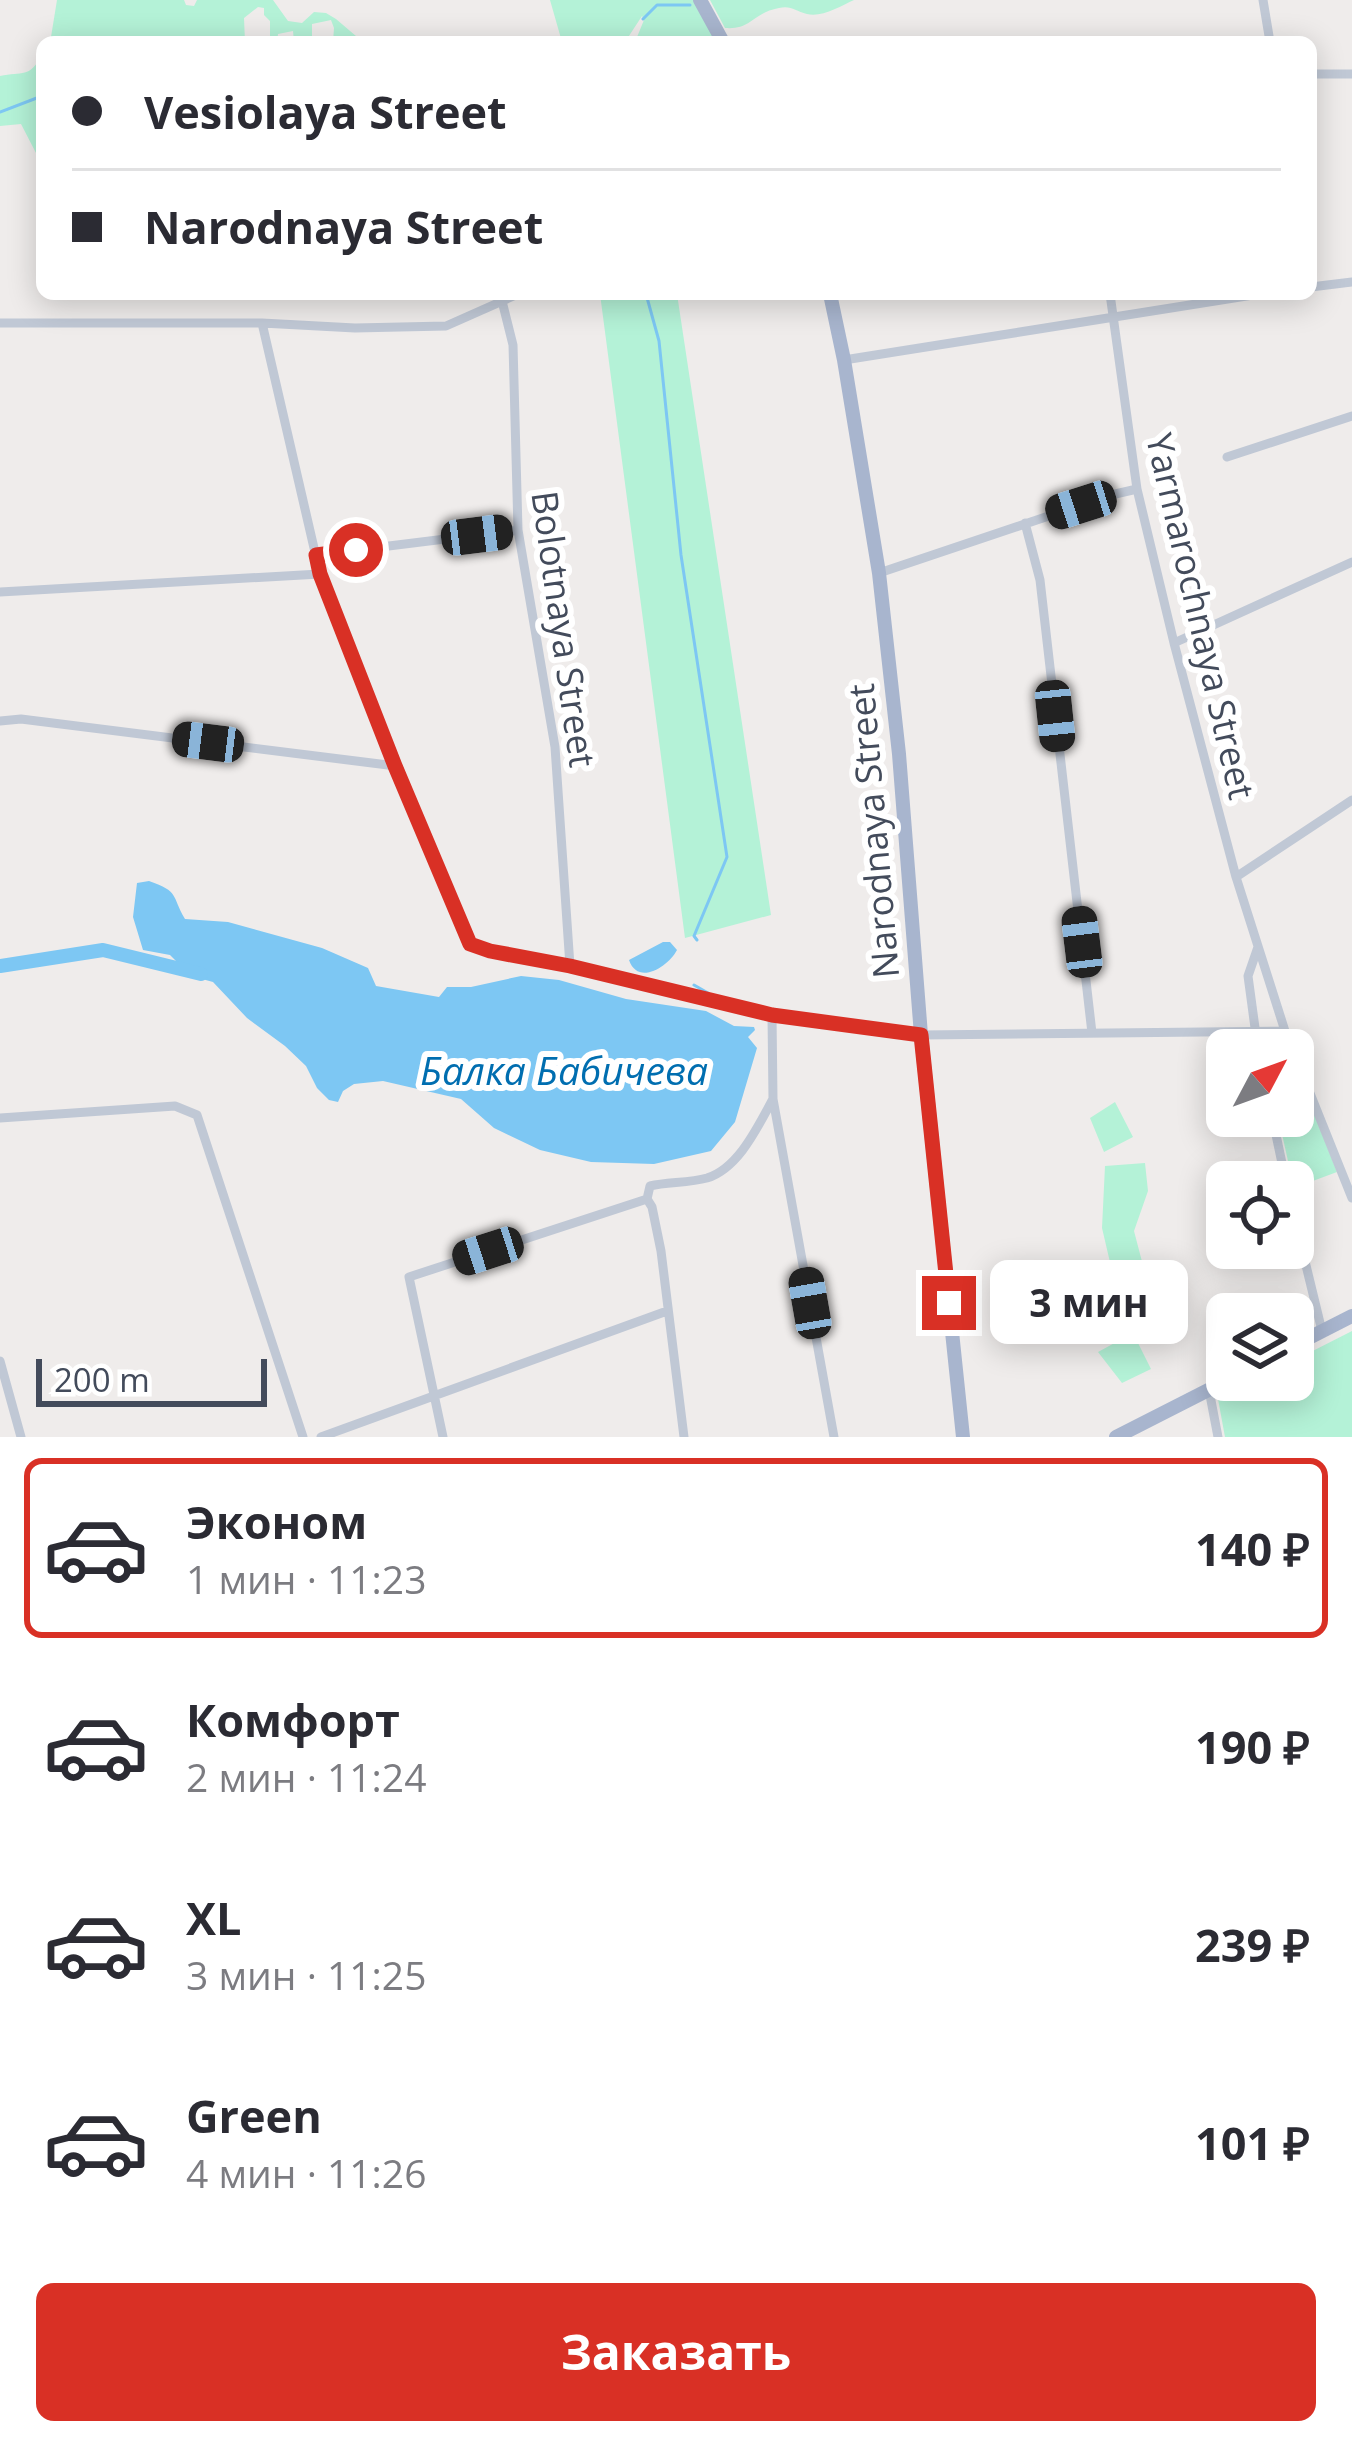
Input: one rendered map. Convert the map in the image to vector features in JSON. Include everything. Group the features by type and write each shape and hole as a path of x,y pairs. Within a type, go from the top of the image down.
{"main road":[{"path":"700,0 720,36"},
{"name":"Narodnaya Street","path":"831,300 878,573 899,754 921,1035 963,1437"},
{"path":"1314,1335 1352,1316"},
{"path":"1116,1437 1206,1392"}],"street":[{"path":"1263,0 1269,36"},
{"path":"1317,74 1352,74"},
{"path":"1317,286 1352,282"},
{"path":"0,323 446,326 506,300"},
{"name":"Yarmarochnaya Street","path":"1111,300 1138,489 1174,643 1236,877 1285,1029"},
{"path":"844,360 1220,300"},
{"name":"Bolotnaya Street","path":"502,302 513,345 518,530 555,747 570,966"},
{"path":"262,323 320,574 470,944 772,1015 921,1035 1206,1032"},
{"path":"1227,457 1352,416"},
{"path":"878,573 1138,489"},
{"path":"1025,523 1040,580 1092,1033"},
{"path":"316,555 518,530"},
{"path":"1174,643 1351,566"},
{"path":"0,592 320,574"},
{"path":"0,721 21,719 395,766"},
{"path":"1236,877 1352,800"},
{"name":"Yarmarochnaya Street","path":"1254,1029 1248,976 1258,946"},
{"path":"772,1015 773,1100 834,1437"},
{"path":"684,1437 661,1251 647,1199 650,1186 708,1178 728,1166 773,1100"},
{"name":"Yarmarochnaya Street","path":"1314,1102 1352,1198"},
{"path":"0,1118 176,1106 197,1115 303,1437"},
{"path":"443,1437 409,1276 647,1199"},
{"path":"1307,1269 1322,1331"},
{"path":"321,1437 667,1311"},
{"path":"0,1361 21,1437"},
{"path":"1211,1401 1218,1437"}],"green space":[{"path":"57,0 184,0 194,6 197,0 273,0 288,21 302,23 314,12 326,13 356,36 333,36 331,20 312,24 312,36 293,36 293,31 270,36 270,21 264,8 258,7 244,18 245,36 51,36"},
{"path":"550,0 694,0 714,36 637,36 642,16 629,36 560,36"},
{"path":"710,0 854,0 818,14 779,8 741,26 725,28"},
{"path":"36,64 36,153 21,124 0,126 0,76 29,71"},
{"path":"601,300 678,300 771,915 685,938"},
{"path":"1115,1102 1133,1137 1104,1152 1090,1118"},
{"path":"1314,1113 1337,1172 1314,1181 1314,1161 1288,1161 1283,1137 1314,1137"},
{"path":"1145,1163 1148,1191 1134,1231 1145,1273 1120,1305 1102,1228 1105,1166"},
{"path":"1352,1331 1352,1437 1225,1437 1218,1401 1314,1401 1314,1350"},
{"path":"1133,1333 1151,1369 1122,1383 1098,1352"}],"water":[{"name":"Балка Бабичева","path":"149,881 170,892 185,919 228,922 322,948 368,968 376,986 439,997 447,987 521,976 559,980 626,999 706,1011 734,1026 754,1027 748,1037 757,1048 735,1122 711,1151 654,1164 591,1162 540,1150 494,1128 461,1099 383,1081 354,1084 338,1102 329,1100 306,1066 247,1018 213,982 191,976 170,955 143,950 133,917 137,883"},
{"path":"663,942 677,950 667,962 646,973 633,968 629,960"}],"waterway":[{"path":"643,19 657,5 690,5"},
{"path":"0,112 36,98"},
{"path":"648,300 659,341 681,555 727,857 694,936 697,940"},
{"path":"0,966 103,950 201,974"},
{"path":"694,985 708,993"}],"route":[{"path":"356,550 316,555 320,574 470,944 772,1015 921,1035 949,1303"}]}
